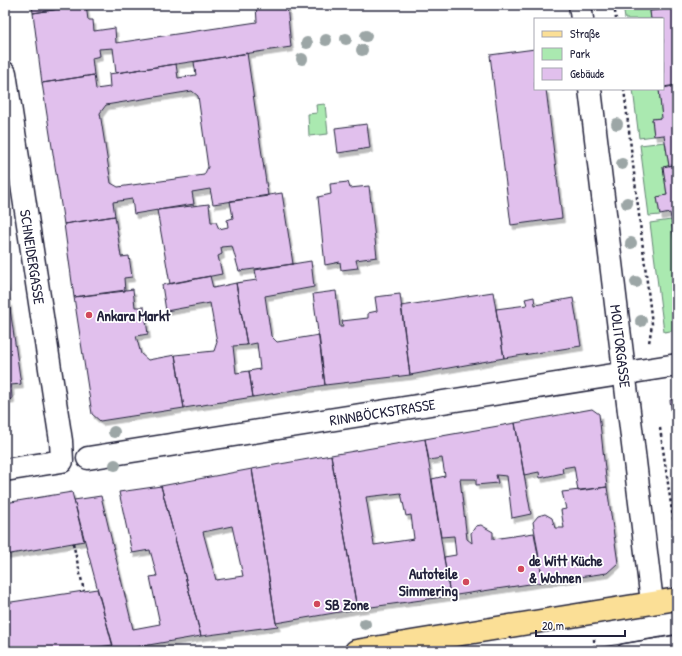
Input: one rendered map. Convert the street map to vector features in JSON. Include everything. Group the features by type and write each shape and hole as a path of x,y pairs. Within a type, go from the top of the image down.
{"main road":[{"path":"356,651 677,598"}],"street":[{"path":"580,5 582,18"},
{"name":"SCHNEIDERGASSE","path":"5,73 61,451"},
{"name":"MOLITORGASSE","path":"590,90 652,602"},
{"name":"RINNBÖCKSTRASSE","path":"88,458 677,365"},
{"path":"5,470 61,451"}],"lane":[{"path":"61,451 88,458"},
{"path":"624,651 677,642"}],"path":[{"path":"614,5 616,18"},
{"path":"624,90 652,324 649,343"},
{"path":"659,420 677,546"},
{"path":"73,543 84,591"},
{"path":"97,647 98,651"}],"green space":[{"path":"623,5 672,5 672,9 650,11 651,18 625,18"},
{"path":"633,90 659,90 662,118 652,119 654,136 639,138"},
{"path":"325,104 328,134 309,136 308,114 317,113 316,105"},
{"path":"665,142 669,166 663,167 667,195 657,197 660,215 649,216 640,145"},
{"path":"671,220 677,257 677,330 664,332 650,223"}],"building":[{"path":"32,5 84,5 33,13"},
{"path":"86,5 88,20 93,20 94,31 115,28 116,43 257,22 256,5 287,5 291,47 116,73 113,48 99,49 100,56 92,58 94,75 42,83 33,13"},
{"path":"677,8 677,85 664,87 664,18 651,18 650,11"},
{"path":"534,49 534,90 546,90 562,218 511,225 490,55"},
{"path":"247,53 268,196 213,204 210,189 192,192 194,204 134,214 132,199 113,202 115,216 64,224 42,83 94,75 96,89 110,87 109,74 176,64 178,78 196,75 194,62","holes":["192,91 198,96 208,167 204,175 118,187 111,183 100,113 106,105"]},
{"path":"677,85 677,164 669,166 664,135 654,136 652,119 662,118 659,90 664,90 664,88"},
{"path":"367,124 370,148 338,153 335,128"},
{"path":"677,164 677,242 675,242 670,213 660,215 657,197 667,195 663,167"},
{"path":"348,182 350,188 369,186 377,257 356,260 358,268 341,270 340,262 325,265 318,197 331,194 330,184"},
{"path":"282,193 293,264 239,271 232,246 221,247 222,254 218,256 222,274 170,284 157,210 209,204 211,222 216,222 219,229 228,227 227,220 233,218 230,201"},
{"path":"115,216 121,257 129,256 132,277 124,278 125,291 74,297 64,224"},
{"path":"311,261 314,287 265,296 271,336 277,342 319,335 325,385 253,397 249,371 260,369 257,343 247,345 236,283 257,280 255,270"},
{"path":"210,276 213,288 236,283 247,345 233,346 236,373 249,371 253,397 184,408 175,355 214,351 217,342 210,303 166,311 162,285"},
{"path":"5,277 10,309 5,310"},
{"path":"133,289 135,307 144,307 148,334 136,336 141,354 148,360 175,355 184,408 100,421 92,414 74,297"},
{"path":"336,291 340,327 343,327 342,321 368,318 368,313 377,311 375,297 400,294 410,375 325,385 313,294"},
{"path":"493,292 504,358 410,375 401,306"},
{"path":"534,297 535,305 573,298 581,346 504,358 496,309 527,305 525,299"},
{"path":"10,309 21,384 11,385 12,399 5,400 5,310"},
{"path":"677,399 677,450 676,450 670,400"},
{"path":"592,409 599,414 607,487 578,491 574,466 562,468 563,473 540,478 539,472 524,475 515,423"},
{"path":"515,423 531,514 512,518 507,476 496,475 498,483 476,485 476,479 460,479 467,539 472,543 471,533 476,526 481,525 493,532 493,539 534,533 543,582 450,596 444,557 456,555 454,536 441,537 432,479 445,476 442,458 429,460 425,439"},
{"path":"425,439 450,596 357,609 331,455","holes":["401,493 406,516 411,515 414,539 374,545 366,497"]},
{"path":"331,455 357,609 276,623 252,469"},
{"path":"252,469 276,623 278,626 201,636 161,486","holes":["232,526 243,576 216,580 203,532"]},
{"path":"161,486 201,636 114,651 74,500 101,496 133,629 160,624 150,577 157,576 150,550 132,553 119,492"},
{"path":"607,487 618,563 607,573 543,582 533,522 538,516 545,514 552,518 555,528 564,528 561,510 566,509 562,492"},
{"path":"72,492 84,541 5,555 5,503"},
{"path":"97,589 113,645 69,651 5,651 5,623 8,622 5,603"}],"tram line":[{"path":"577,651 677,635"},
{"path":"669,651 677,650"}],"place":[{"name":"Ankara Markt","path":"89,315"},
{"name":"de Witt Küche & Wohnen","path":"521,569"},
{"name":"Autoteile Simmering","path":"466,582"},
{"name":"SB Zone","path":"317,604"}]}
